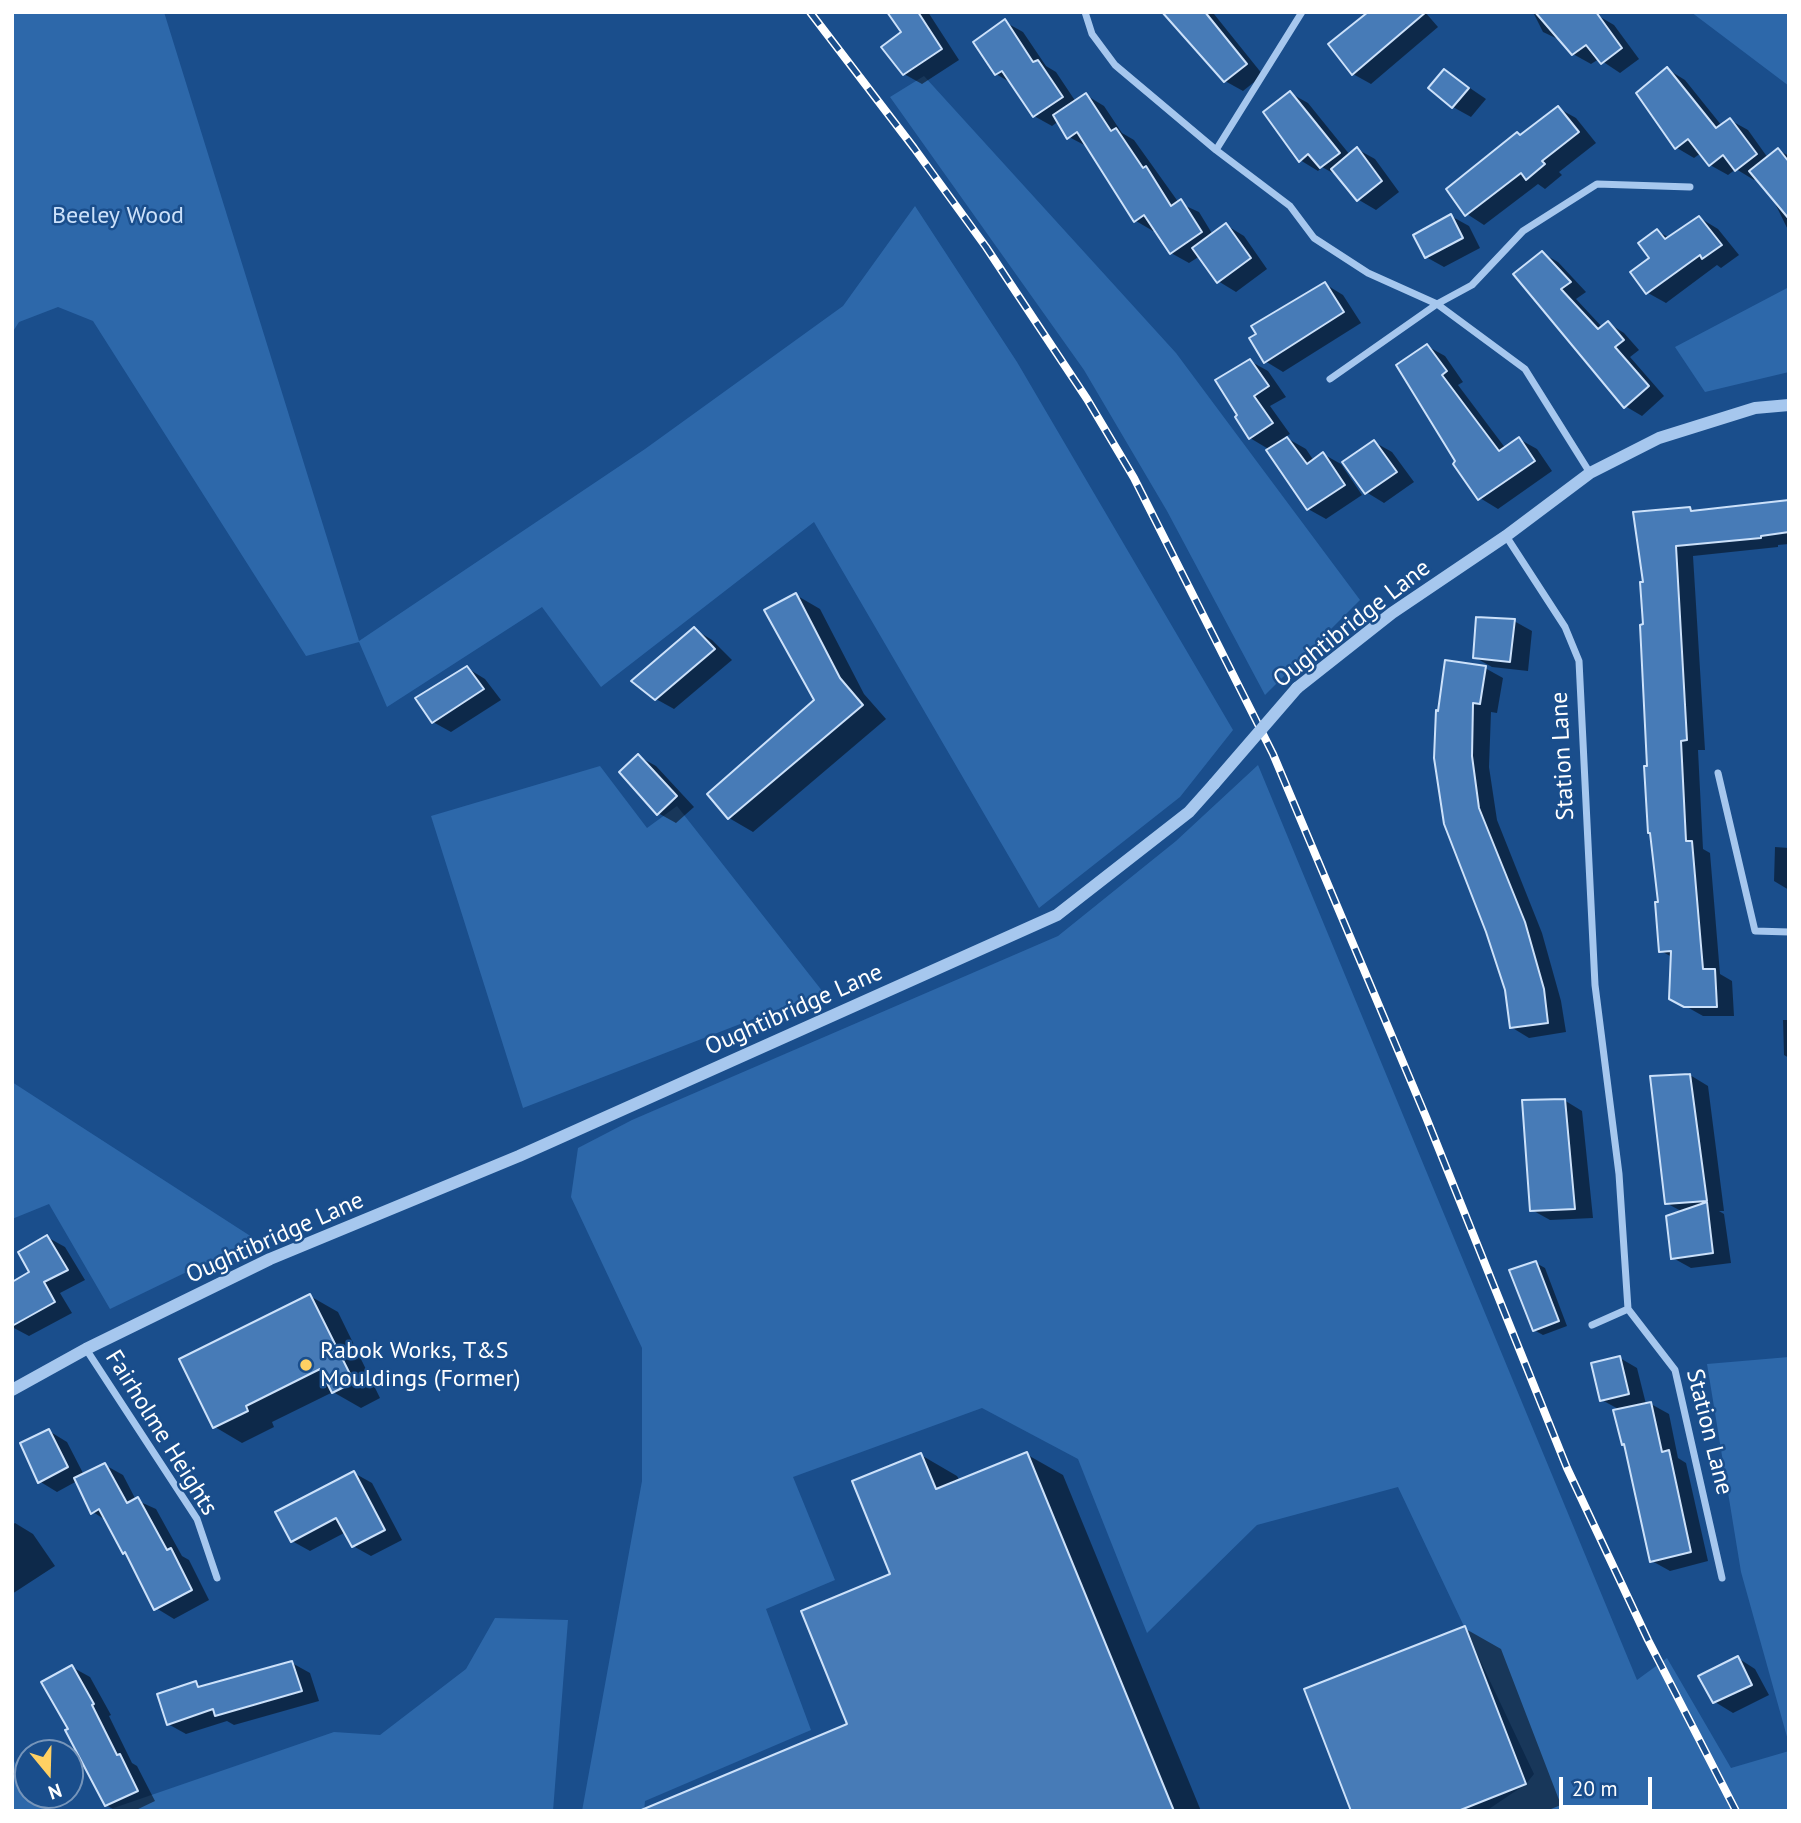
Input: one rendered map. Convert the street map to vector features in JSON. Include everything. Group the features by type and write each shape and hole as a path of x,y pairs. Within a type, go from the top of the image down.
{"street":[{"path":"1085,12 1092,34 1115,65 1216,150 1290,206 1314,238 1368,273 1437,304 1525,369 1590,473"},
{"path":"1216,150 1301,12"},
{"path":"1330,379 1437,304 1472,285 1523,231 1597,184 1690,187"},
{"path":"1506,536 1590,473 1659,438 1755,408 1789,405"},
{"name":"Oughtibridge Lane","path":"12,1390 86,1349 270,1259 519,1156 1057,915 1189,812 1297,688 1392,613 1506,536"},
{"name":"Station Lane","path":"1506,536 1565,626 1579,661 1595,985 1619,1174 1628,1309 1675,1370 1722,1578"},
{"path":"1717,773 1755,931 1789,932"},
{"path":"1592,1325 1628,1309"},
{"name":"Fairholme Heights","path":"86,1349 197,1519 217,1578"}],"green space":[{"name":"Beeley Wood","path":"12,12 164,12 359,641 645,449 843,306 915,206 1017,362 1233,730 1180,797 1039,908 814,522 601,687 542,607 387,707 359,642 306,656 93,321 58,307 19,322 12,333"},
{"path":"1691,12 1789,12 1789,86"},
{"path":"924,76 1176,353 1360,600 1265,695 1167,511 1084,370 890,97"},
{"path":"1789,287 1789,372 1705,392 1675,347"},
{"path":"1258,765 1637,1680 1667,1658 1731,1768 1789,1751 1789,1811 1486,1811 1526,1784 1534,1774 1398,1487 1257,1525 1147,1633 1078,1459 982,1408 793,1477 835,1580 766,1609 811,1730 645,1801 644,1811 582,1811 642,1481 642,1348 571,1197 578,1148 632,1120 1058,936 1176,841"},
{"path":"600,766 647,828 677,806 823,992 523,1108 431,816"},
{"path":"12,1082 255,1239 110,1309 49,1204 12,1219"},
{"path":"1789,1357 1789,1744 1741,1572 1707,1364"},
{"path":"495,1618 568,1620 553,1811 105,1811 334,1732 380,1735 466,1669"},
{"path":"12,1758 14,1809 46,1811 12,1811"}],"building":[{"path":"887,12 918,12 942,49 903,75 881,47 901,32"},
{"path":"1162,12 1205,12 1247,64 1224,82"},
{"path":"1368,12 1426,12 1352,75 1328,44"},
{"path":"1535,12 1596,12 1622,48 1601,64 1586,45 1572,55"},
{"path":"1005,19 1033,62 1038,60 1063,97 1033,117 1002,71 995,75 973,42"},
{"path":"1667,67 1716,128 1730,118 1757,154 1735,171 1723,155 1709,166 1688,139 1675,149 1636,93"},
{"path":"1444,69 1469,88 1452,108 1428,88"},
{"path":"1290,91 1340,153 1320,168 1308,154 1299,162 1263,112"},
{"path":"1086,93 1111,131 1116,128 1143,168 1146,166 1171,206 1181,199 1202,232 1170,254 1144,215 1134,222 1077,132 1067,139 1053,115"},
{"path":"1558,106 1579,132 1542,161 1545,164 1526,180 1521,173 1465,216 1446,189 1517,132 1520,135"},
{"path":"1357,147 1382,181 1357,201 1331,169"},
{"path":"1778,148 1789,162 1789,219 1749,171"},
{"path":"1451,214 1463,238 1425,258 1413,235"},
{"path":"1699,216 1722,245 1702,259 1700,255 1646,294 1630,272 1649,258 1638,243 1657,229 1665,239"},
{"path":"1226,223 1251,258 1217,283 1192,248"},
{"path":"1542,251 1571,282 1561,289 1598,329 1608,321 1624,340 1615,347 1649,386 1624,408 1513,274"},
{"path":"1325,282 1344,312 1264,363 1249,338 1256,334 1251,326"},
{"path":"1427,344 1447,371 1442,375 1499,451 1519,437 1535,461 1478,500 1453,464 1455,461 1396,365"},
{"path":"1250,359 1269,386 1254,396 1273,423 1249,439 1215,380"},
{"path":"1287,437 1307,464 1323,452 1345,485 1307,510 1266,450"},
{"path":"1374,440 1397,472 1365,494 1342,462"},
{"path":"1789,500 1789,532 1761,538 1676,546 1687,740 1681,741 1686,841 1692,841 1703,969 1715,969 1717,1007 1684,1007 1669,999 1671,951 1659,952 1655,902 1658,902 1648,833 1644,766 1647,766 1640,625 1643,624 1640,582 1643,582 1633,512 1690,507 1691,511"},
{"path":"796,593 840,678 863,705 728,819 707,794 814,700 764,610"},
{"path":"1476,617 1515,619 1510,662 1473,658"},
{"path":"694,627 715,649 655,700 631,681"},
{"path":"1445,660 1486,666 1480,704 1473,703 1472,756 1479,808 1525,922 1544,989 1548,1023 1510,1028 1505,990 1486,932 1444,824 1434,758 1436,710 1438,711"},
{"path":"467,666 484,689 432,723 415,698"},
{"path":"638,754 677,796 657,815 619,772"},
{"path":"1690,1074 1707,1201 1665,1204 1650,1076"},
{"path":"1565,1099 1575,1209 1530,1211 1522,1100"},
{"path":"1707,1202 1713,1253 1671,1259 1666,1216"},
{"path":"47,1235 68,1270 44,1282 55,1302 12,1326 12,1282 29,1272 18,1252"},
{"path":"1536,1261 1559,1321 1533,1331 1509,1270"},
{"name":"Rabok Works, T&S Mouldings (Former)","path":"310,1294 354,1382 332,1393 320,1369 246,1406 248,1411 213,1428 179,1359"},
{"path":"1620,1356 1629,1394 1600,1401 1591,1363"},
{"path":"1651,1402 1662,1452 1669,1450 1691,1552 1650,1562 1624,1444 1622,1445 1613,1410"},
{"path":"49,1429 68,1467 38,1483 20,1443"},
{"path":"1027,1452 1174,1811 639,1811 847,1724 801,1611 890,1574 852,1481 921,1453 936,1489"},
{"path":"105,1463 127,1503 138,1497 167,1550 171,1548 192,1590 154,1610 125,1552 123,1554 99,1509 91,1514 74,1478"},
{"path":"354,1471 385,1530 352,1547 336,1518 291,1542 275,1512"},
{"path":"1465,1626 1526,1784 1458,1811 1351,1811 1304,1689"},
{"path":"1738,1656 1752,1685 1713,1703 1698,1676"},
{"path":"292,1661 302,1691 215,1716 213,1709 167,1725 157,1694 196,1681 198,1687"},
{"path":"72,1665 138,1791 105,1806 84,1766 84,1739 70,1739 65,1730 68,1729 41,1682"}],"railway":[{"path":"810,12 986,247 1087,399 1134,478 1273,754 1426,1117 1567,1468 1648,1640 1736,1811"}],"place":[{"name":"Rabok Works, T&S Mouldings (Former)","path":"306,1365"}]}
